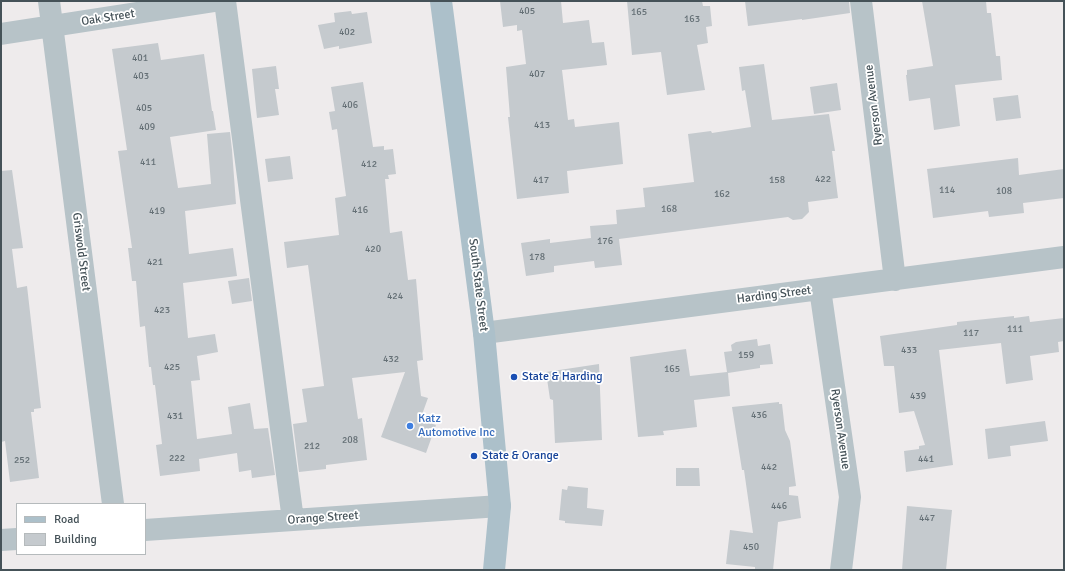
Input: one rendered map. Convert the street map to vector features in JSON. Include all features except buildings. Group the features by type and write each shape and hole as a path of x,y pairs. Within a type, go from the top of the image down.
{"main road":[{"name":"South State Street","path":"441,1 484,333 500,506 494,570"}],"street":[{"name":"Griswold Street","path":"49,1 113,503"},
{"name":"Oak Street","path":"1,34 216,1"},
{"path":"225,1 293,520"},
{"name":"Ryerson Avenue","path":"861,1 895,280"},
{"name":"Harding Street","path":"484,333 1064,257"},
{"name":"Ryerson Avenue","path":"820,289 850,497 841,570"},
{"name":"Orange Street","path":"146,530 500,506"},
{"path":"1,540 16,539"}],"place":[{"name":"State & Harding","path":"514,377"},
{"name":"Katz Automotive Inc","path":"410,426"},
{"name":"State & Orange","path":"474,456"}]}
